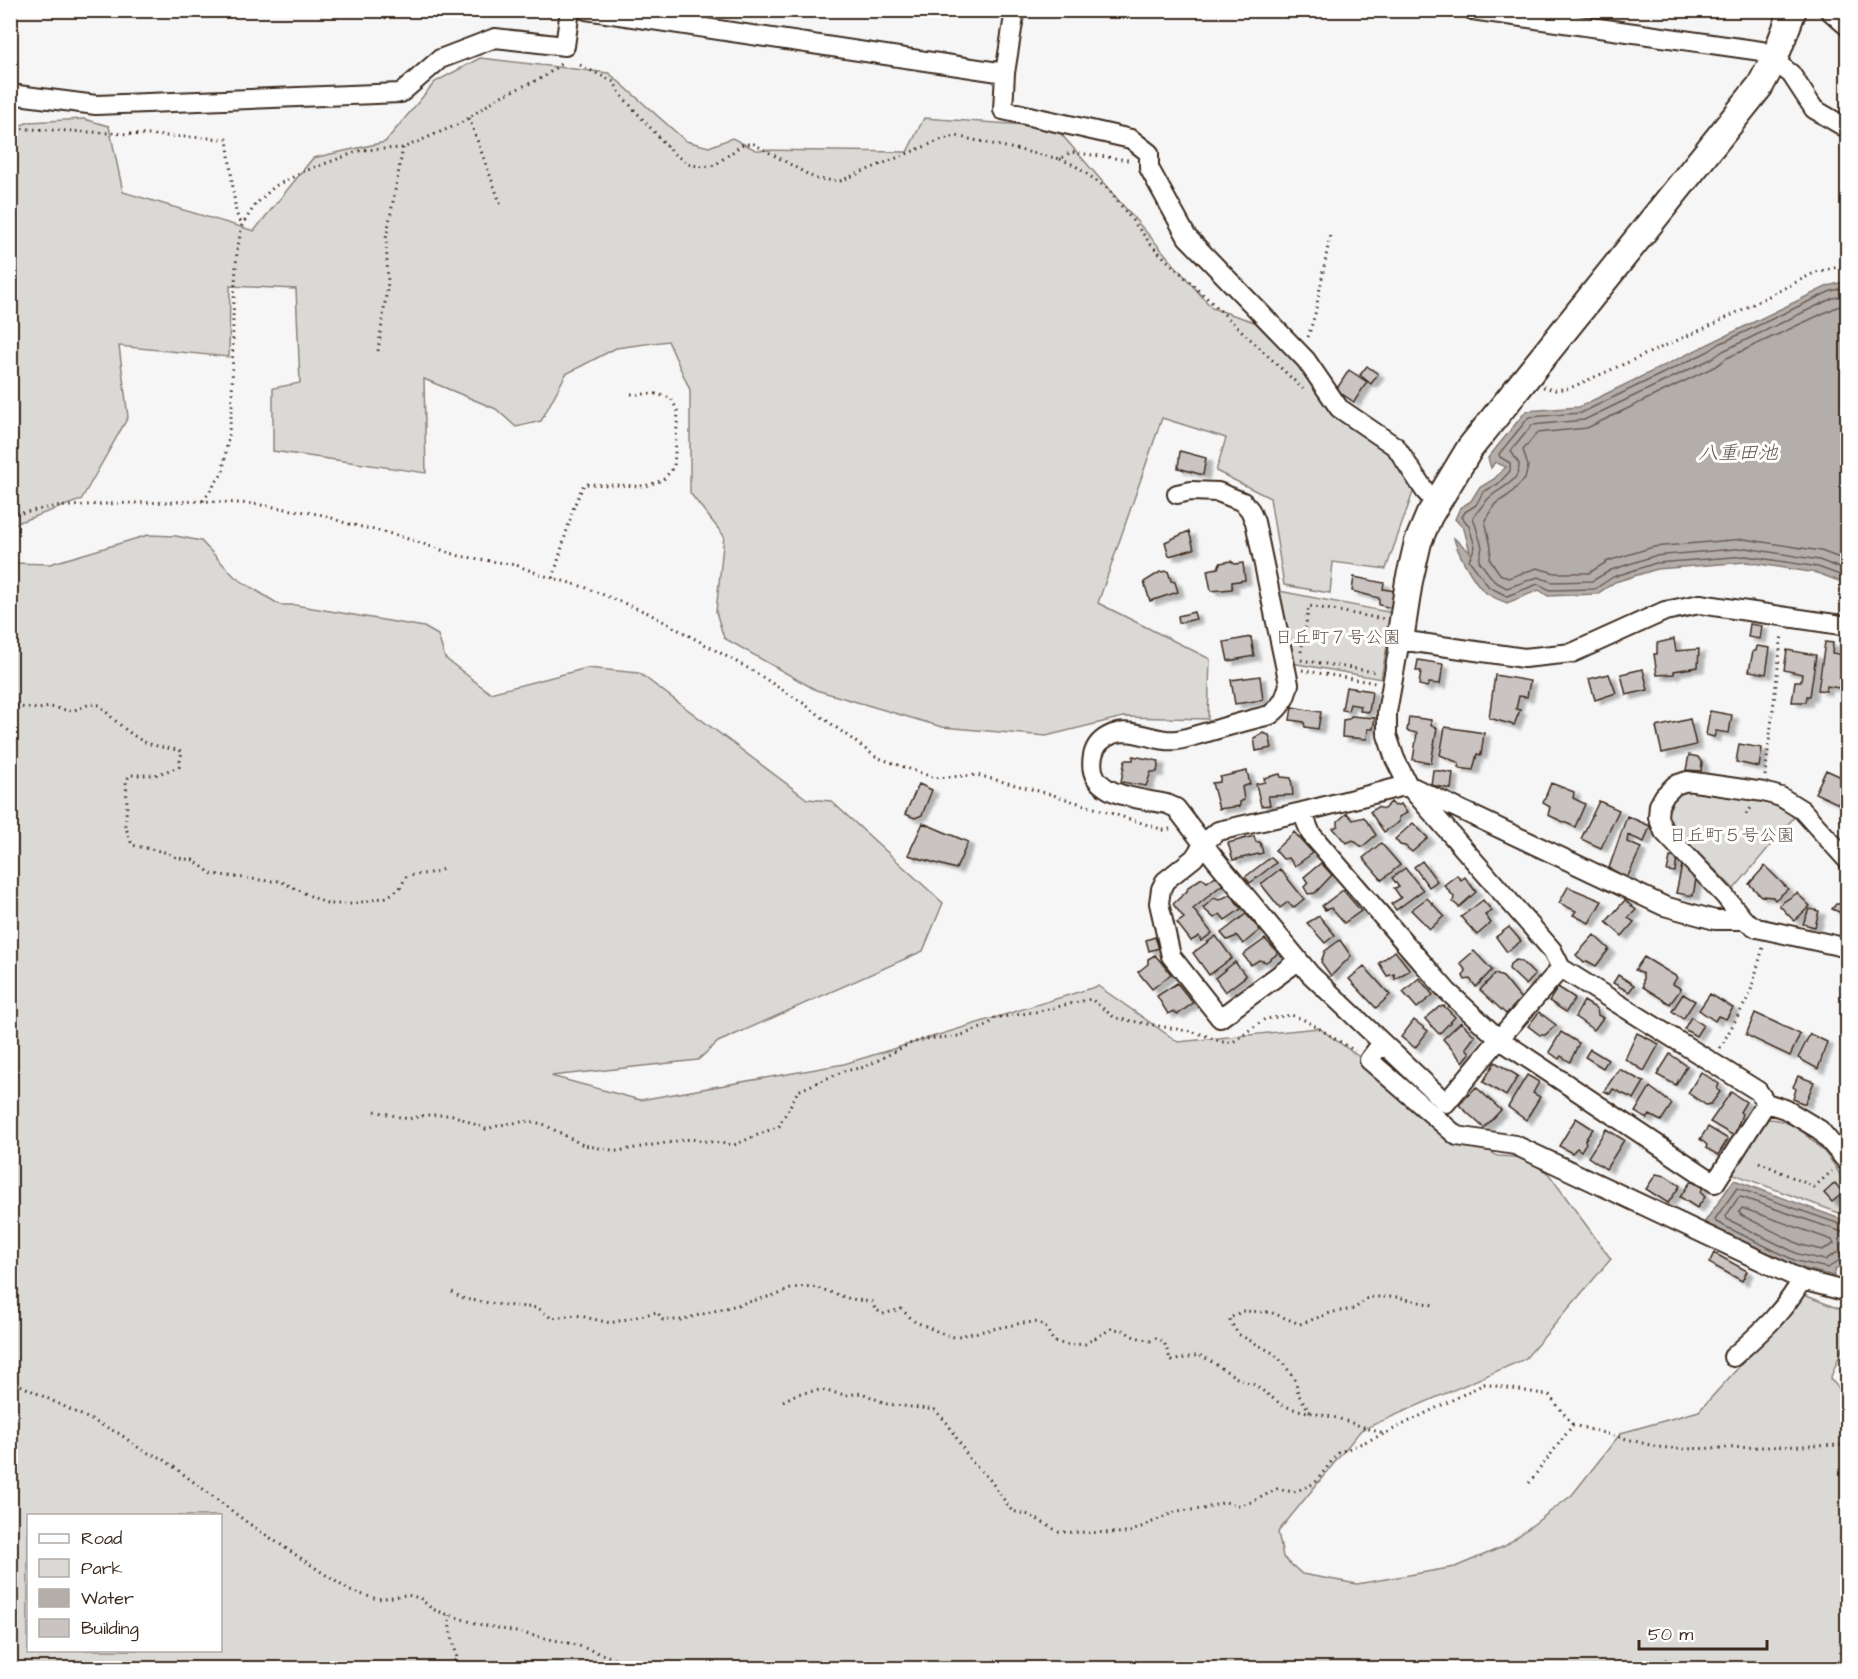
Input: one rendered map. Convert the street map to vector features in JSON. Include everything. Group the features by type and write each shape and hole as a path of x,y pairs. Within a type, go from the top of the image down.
{"street":[{"path":"10,94 96,105 401,93 440,59 495,38 565,46 570,10"},
{"path":"586,10 1005,73"},
{"path":"1015,10 1005,73 1003,110 1131,139 1149,153 1149,168 1187,237 1306,360 1339,408 1396,447 1425,491 1436,503"},
{"path":"1472,10 1761,51 1791,74 1814,109 1848,129"},
{"path":"1793,10 1774,60 1760,87 1470,448 1436,503 1413,559 1393,630 1393,678 1387,712 1387,735 1389,747 1408,785 1552,950 1561,968 1758,1091 1766,1103 1785,1109 1821,1130 1846,1161"},
{"path":"1829,10 1846,24"},
{"path":"1177,494 1191,490 1218,492 1243,502 1250,510 1255,522 1285,666 1287,691 1281,706 1270,715 1175,741 1128,732 1118,733 1101,740 1095,747 1092,766 1093,774 1102,786 1110,792 1176,808 1298,961 1446,1103 1561,968"},
{"path":"1393,630 1524,658 1572,652 1665,611 1700,604 1848,626"},
{"path":"1848,861 1802,810 1781,797 1764,792 1687,781 1675,785 1659,805 1658,817 1664,832 1724,895 1744,920 1757,928 1848,948"},
{"path":"1298,961 1220,1018 1171,956 1159,903 1165,881 1194,858 1204,843 1218,831 1408,785 1664,906 1715,920 1744,920"},
{"path":"1302,812 1311,834 1405,943 1447,991 1499,1039 1715,1183 1766,1103"},
{"path":"1382,1043 1369,1060 1457,1136 1515,1145 1802,1280 1848,1292"},
{"path":"1733,1357 1772,1323 1802,1280"}],"path":[{"path":"203,501 223,471 232,410 233,316 237,251 242,225 256,204 275,186 305,171 362,150 403,148 461,123 499,97 544,77 557,68 563,63 565,46"},
{"path":"579,65 614,82 621,95 674,154 688,164 704,167 715,165 744,144 754,144 816,179 840,181 956,136 1059,159 1074,165 1108,189 1153,246 1307,392"},
{"path":"469,118 502,208"},
{"path":"10,128 227,139 236,213 242,225"},
{"path":"378,351 388,282 386,239 403,148"},
{"path":"1059,159 1071,152 1136,161 1149,168"},
{"path":"1306,360 1306,346 1315,314 1330,236"},
{"path":"1526,378 1555,390 1570,388 1714,324 1816,272 1848,265"},
{"path":"553,578 574,506 584,484 645,486 663,480 674,467 678,412 671,398 656,394 629,394"},
{"path":"10,515 52,507 203,501 255,504 324,515 460,556 516,565 584,587 648,613 742,665 803,703 876,757 935,778 977,775 1164,830 1189,824"},
{"path":"1393,630 1309,606 1300,660 1376,673 1378,667 1393,678"},
{"path":"1764,792 1784,617"},
{"path":"1285,666 1393,678"},
{"path":"10,706 39,709 50,707 72,711 90,704 100,705 107,714 140,739 183,751 179,767 155,775 130,775 126,781 125,825 132,845 193,860 212,874 280,881 327,904 352,904 387,897 400,888 406,877 416,873 432,874 443,868"},
{"path":"1712,1063 1750,994 1767,930"},
{"path":"375,1111 408,1119 426,1115 453,1115 486,1129 529,1121 543,1124 582,1145 617,1151 690,1139 734,1145 779,1126 798,1091 844,1071 865,1066 909,1044 925,1039 959,1035 987,1026 995,1018 1035,1012 1092,999 1115,1018 1198,1033 1222,1042 1233,1042 1265,1019 1291,1015 1307,1021 1369,1060"},
{"path":"1759,1162 1814,1187 1846,1161"},
{"path":"452,1292 464,1299 538,1308 551,1318 576,1315 610,1323 657,1312 663,1320 680,1320 779,1294 793,1286 821,1288 849,1299 872,1302 875,1309 882,1314 901,1309 914,1321 941,1334 954,1337 1022,1323 1039,1322 1046,1328 1054,1342 1069,1345 1085,1344 1111,1329 1123,1330 1132,1336 1150,1341 1156,1338 1164,1342 1171,1361 1199,1355 1237,1378 1255,1385 1282,1405 1337,1418 1384,1434"},
{"path":"1311,1413 1298,1394 1296,1382 1285,1365 1273,1353 1238,1334 1229,1319 1242,1311 1270,1312 1300,1324 1334,1312 1354,1309 1369,1297 1396,1297 1433,1305"},
{"path":"10,1380 120,1434 143,1451 162,1458 248,1523 350,1591 378,1599 407,1595 420,1598 432,1609 449,1615 478,1624 573,1644 642,1668"},
{"path":"783,1401 797,1394 820,1390 846,1395 862,1393 887,1404 935,1410 948,1424 970,1460 990,1480 1012,1510 1029,1515 1059,1532 1128,1533 1177,1511 1203,1509 1225,1503 1238,1505 1252,1502 1277,1489 1294,1492 1315,1483 1338,1453 1384,1434 1484,1384 1549,1395 1573,1425 1658,1447 1678,1449 1848,1444"},
{"path":"1529,1483 1573,1425"},
{"path":"444,1668 457,1659 449,1615"},
{"path":"1665,1659 1671,1668"}],"green space":[{"path":"480,58 609,73 686,141 709,147 732,138 756,150 907,152 924,118 1055,127 1212,308 1273,328 1417,481 1386,569 1333,562 1330,593 1284,585 1270,498 1216,471 1226,438 1162,418 1098,603 1210,659 1208,719 1123,717 1046,736 942,727 816,690 724,638 716,612 724,536 690,493 690,390 668,341 616,348 566,374 541,421 516,427 496,409 424,379 426,473 273,451 273,388 300,383 296,289 230,286 229,357 119,346 128,417 81,500 11,525 11,129 29,122 84,119 109,126 123,192 254,231 313,158 385,142 435,82"},
{"path":"148,535 176,536 201,541 236,578 280,605 295,605 424,627 438,635 445,658 490,693 587,668 639,673 807,799 831,801 943,903 923,951 718,1042 698,1060 551,1076 640,1100 844,1064 1098,986 1178,1042 1319,1028 1497,1156 1537,1158 1611,1259 1525,1359 1361,1430 1278,1532 1283,1557 1302,1574 1357,1584 1455,1567 1505,1546 1572,1495 1621,1433 1699,1411 1804,1295 1847,1312 1847,1337 1830,1379 1847,1396 1847,1668 11,1668 11,563 50,564"},
{"name":"日丘町７号公園","path":"1279,591 1393,613 1381,679 1292,663"},
{"name":"日丘町５号公園","path":"1690,791 1769,803 1795,816 1734,889 1675,829 1667,815 1676,795"},
{"path":"1768,1119 1780,1121 1804,1133 1825,1153 1846,1188 1847,1216 1731,1173"}],"water":[{"name":"八重田池","path":"1847,281 1847,584 1817,573 1746,562 1657,569 1615,582 1597,594 1548,596 1539,590 1507,603 1485,592 1476,582 1466,567 1454,538 1470,552 1464,529 1455,519 1460,508 1471,501 1479,488 1494,479 1506,467 1495,462 1491,468 1488,458 1526,411 1579,407 1828,286"},
{"path":"1734,1180 1846,1221 1847,1265 1836,1268 1834,1276 1794,1266 1704,1223"}],"building":[{"path":"1367,366 1378,374 1371,384 1360,375"},
{"path":"1349,370 1367,382 1354,402 1336,390"},
{"path":"1180,451 1206,458 1203,475 1178,468"},
{"path":"1189,531 1194,549 1169,556 1165,542"},
{"path":"1231,561 1235,564 1243,563 1245,580 1232,582 1232,589 1211,591 1207,570 1218,568 1220,563"},
{"path":"1168,571 1178,592 1150,601 1144,582 1160,572"},
{"path":"1354,577 1384,583 1383,589 1396,591 1392,608 1379,605 1379,598 1352,591"},
{"path":"1194,612 1196,619 1179,623 1178,616"},
{"path":"1750,624 1762,626 1760,639 1748,637"},
{"path":"1251,637 1254,656 1228,661 1224,642"},
{"path":"1674,639 1676,651 1699,649 1698,667 1674,671 1674,674 1657,675 1654,654 1657,654 1657,643"},
{"path":"1825,642 1833,643 1832,653 1844,655 1839,688 1827,686 1826,691 1818,690"},
{"path":"1757,646 1770,648 1766,674 1749,671 1753,651 1756,651"},
{"path":"1787,650 1816,655 1810,696 1807,696 1806,702 1792,702 1795,681 1801,681 1802,674 1784,670"},
{"path":"1418,660 1443,664 1440,684 1429,683 1427,687 1419,685 1421,671 1416,671"},
{"path":"1643,669 1648,690 1626,695 1621,674"},
{"path":"1609,674 1616,693 1595,700 1589,679"},
{"path":"1495,675 1530,681 1527,697 1519,696 1516,709 1520,710 1514,725 1489,718"},
{"path":"1260,676 1263,700 1235,704 1231,680"},
{"path":"1346,687 1372,691 1369,712 1360,711 1361,706 1350,704 1348,711 1342,710"},
{"path":"1292,707 1321,712 1318,729 1305,727 1304,722 1290,720"},
{"path":"1710,711 1732,715 1729,733 1716,731 1714,737 1706,735"},
{"path":"1351,716 1375,718 1373,729 1368,729 1367,739 1342,737 1343,720"},
{"path":"1409,717 1431,720 1431,725 1437,728 1431,763 1413,760 1417,733 1407,731"},
{"path":"1690,719 1696,745 1662,753 1656,727"},
{"path":"1445,727 1484,733 1481,755 1477,754 1473,770 1458,768 1459,763 1440,755"},
{"path":"1263,733 1269,735 1272,748 1256,751 1254,738"},
{"path":"1739,744 1762,748 1759,767 1736,762"},
{"path":"1689,755 1698,757 1702,763 1701,771 1686,770"},
{"path":"1133,756 1159,761 1157,772 1151,772 1146,786 1121,782 1125,760 1133,760"},
{"path":"1433,770 1453,773 1451,789 1431,785"},
{"path":"1826,770 1848,780 1848,791 1841,805 1815,793"},
{"path":"1247,771 1250,784 1242,787 1244,800 1240,802 1240,806 1219,809 1212,783 1220,782 1220,777"},
{"path":"1280,774 1281,777 1291,778 1293,795 1268,796 1270,805 1261,806 1256,784 1265,782 1264,778"},
{"path":"1551,783 1574,792 1573,798 1585,804 1575,827 1548,815 1550,807 1543,803"},
{"path":"919,784 932,790 922,815 915,818 905,814"},
{"path":"1599,801 1619,810 1601,848 1581,839"},
{"path":"1391,802 1395,806 1401,804 1407,813 1399,817 1399,822 1384,832 1370,812 1377,807 1384,809"},
{"path":"1347,813 1353,820 1364,817 1376,835 1362,847 1353,840 1346,843 1333,828 1338,826 1338,821"},
{"path":"1627,816 1650,826 1644,842 1628,835 1627,842 1641,848 1627,878 1609,868"},
{"path":"923,823 968,842 956,869 908,855"},
{"path":"1413,823 1428,838 1412,852 1395,839"},
{"path":"1294,832 1313,853 1295,866 1289,858 1283,859 1275,850"},
{"path":"1254,836 1256,842 1260,842 1263,853 1233,860 1228,843"},
{"path":"1381,843 1400,865 1382,880 1363,858"},
{"path":"1271,857 1276,863 1250,883 1245,877"},
{"path":"1670,857 1677,858 1675,872 1667,871"},
{"path":"1422,861 1437,881 1429,887 1414,867"},
{"path":"1321,863 1332,875 1315,893 1308,894 1304,887 1308,883 1304,877"},
{"path":"1682,865 1696,879 1693,896 1676,893"},
{"path":"1765,866 1788,889 1775,900 1773,897 1761,896 1749,884"},
{"path":"1405,868 1423,890 1396,910 1391,904 1401,898 1394,888 1399,887 1392,878"},
{"path":"1280,869 1304,899 1293,908 1288,902 1280,908 1261,884"},
{"path":"1217,875 1224,883 1193,909 1212,933 1201,941 1199,936 1191,941 1177,923 1184,918 1173,904 1187,891 1188,887 1202,878 1207,882"},
{"path":"1457,875 1461,880 1465,877 1476,892 1459,907 1453,902 1454,897 1444,885"},
{"path":"1568,887 1602,901 1589,923 1573,915 1576,911 1559,903"},
{"path":"1343,890 1361,911 1344,923 1331,908 1325,910 1322,906"},
{"path":"1848,892 1848,916 1832,909 1836,904 1840,904"},
{"path":"1797,893 1810,906 1794,921 1779,905"},
{"path":"1231,894 1241,909 1225,920 1220,914 1214,918 1203,908 1214,898 1219,900"},
{"path":"1427,898 1444,916 1430,929 1411,910"},
{"path":"1483,900 1492,911 1485,915 1491,923 1477,935 1461,917"},
{"path":"1625,900 1636,910 1628,918 1634,922 1622,936 1606,922"},
{"path":"1809,909 1819,911 1815,927 1803,924"},
{"path":"1246,914 1260,930 1243,944 1237,936 1227,940 1221,933"},
{"path":"1319,916 1335,935 1325,943 1307,923"},
{"path":"1509,927 1521,941 1507,952 1496,937"},
{"path":"1594,935 1609,949 1596,966 1587,961 1584,963 1576,955"},
{"path":"1216,936 1232,958 1209,975 1193,953"},
{"path":"1155,937 1159,948 1149,951 1146,940"},
{"path":"1265,939 1277,952 1276,955 1266,962 1259,960 1251,965 1243,955"},
{"path":"1340,940 1351,956 1331,976 1321,962 1325,951"},
{"path":"1395,951 1410,970 1395,979 1394,974 1387,976 1379,963"},
{"path":"1474,951 1492,970 1476,987 1470,979 1465,980 1463,976 1466,971 1460,963"},
{"path":"1155,955 1171,974 1152,989 1138,972 1148,964 1148,959"},
{"path":"1644,957 1677,977 1673,984 1681,989 1670,1004 1643,987 1643,974 1635,970"},
{"path":"1516,960 1521,961 1535,975 1526,985 1509,969 1510,964"},
{"path":"1235,962 1246,976 1225,992 1215,978"},
{"path":"1364,966 1390,995 1376,1008 1349,979"},
{"path":"1495,974 1503,977 1521,999 1506,1014 1480,990"},
{"path":"1618,975 1634,985 1629,992 1613,983"},
{"path":"1419,978 1433,995 1417,1008 1403,992"},
{"path":"1177,983 1193,1003 1178,1014 1173,1011 1168,1014 1157,996"},
{"path":"1558,987 1575,998 1566,1012 1549,1001"},
{"path":"1683,994 1695,1001 1683,1019 1672,1011"},
{"path":"1710,994 1733,1008 1726,1019 1718,1016 1715,1021 1699,1010"},
{"path":"1584,1001 1597,1009 1598,1015 1603,1018 1594,1030 1575,1017"},
{"path":"1444,1006 1455,1017 1439,1034 1425,1019 1439,1007"},
{"path":"1539,1012 1556,1025 1545,1035 1540,1035 1528,1026"},
{"path":"1755,1013 1800,1034 1790,1056 1746,1035"},
{"path":"1691,1017 1703,1025 1696,1036 1684,1029"},
{"path":"1414,1020 1428,1031 1415,1048 1401,1037"},
{"path":"1461,1022 1475,1036 1466,1048 1470,1053 1463,1062 1443,1039"},
{"path":"1561,1032 1579,1043 1570,1062 1561,1056 1559,1059 1549,1052"},
{"path":"1637,1033 1659,1044 1644,1071 1625,1059"},
{"path":"1810,1034 1827,1042 1818,1069 1798,1058"},
{"path":"1590,1049 1608,1060 1603,1068 1585,1057"},
{"path":"1670,1054 1687,1066 1676,1085 1657,1075"},
{"path":"1495,1062 1518,1076 1506,1096 1483,1082"},
{"path":"1619,1069 1644,1082 1634,1099 1613,1089 1610,1094 1604,1091"},
{"path":"1701,1072 1719,1084 1717,1089 1720,1092 1711,1104 1706,1105 1688,1093"},
{"path":"1527,1075 1539,1082 1533,1093 1540,1097 1526,1120 1508,1107"},
{"path":"1798,1076 1814,1082 1805,1104 1793,1099 1796,1089 1793,1087"},
{"path":"1476,1087 1501,1110 1484,1128 1459,1105"},
{"path":"1650,1087 1672,1104 1661,1121 1650,1115 1647,1119 1635,1112"},
{"path":"1731,1092 1746,1102 1740,1112 1742,1114 1734,1136 1710,1122"},
{"path":"1576,1118 1593,1129 1581,1151 1577,1148 1572,1153 1559,1146"},
{"path":"1708,1127 1728,1139 1718,1155 1706,1148 1707,1145 1700,1139"},
{"path":"1606,1129 1624,1140 1606,1169 1588,1157"},
{"path":"1656,1174 1666,1176 1680,1186 1668,1203 1646,1189"},
{"path":"1691,1181 1703,1188 1700,1192 1705,1197 1697,1208 1680,1197"},
{"path":"1835,1183 1843,1193 1832,1202 1824,1193"},
{"path":"1714,1253 1747,1271 1742,1281 1709,1263"}]}
